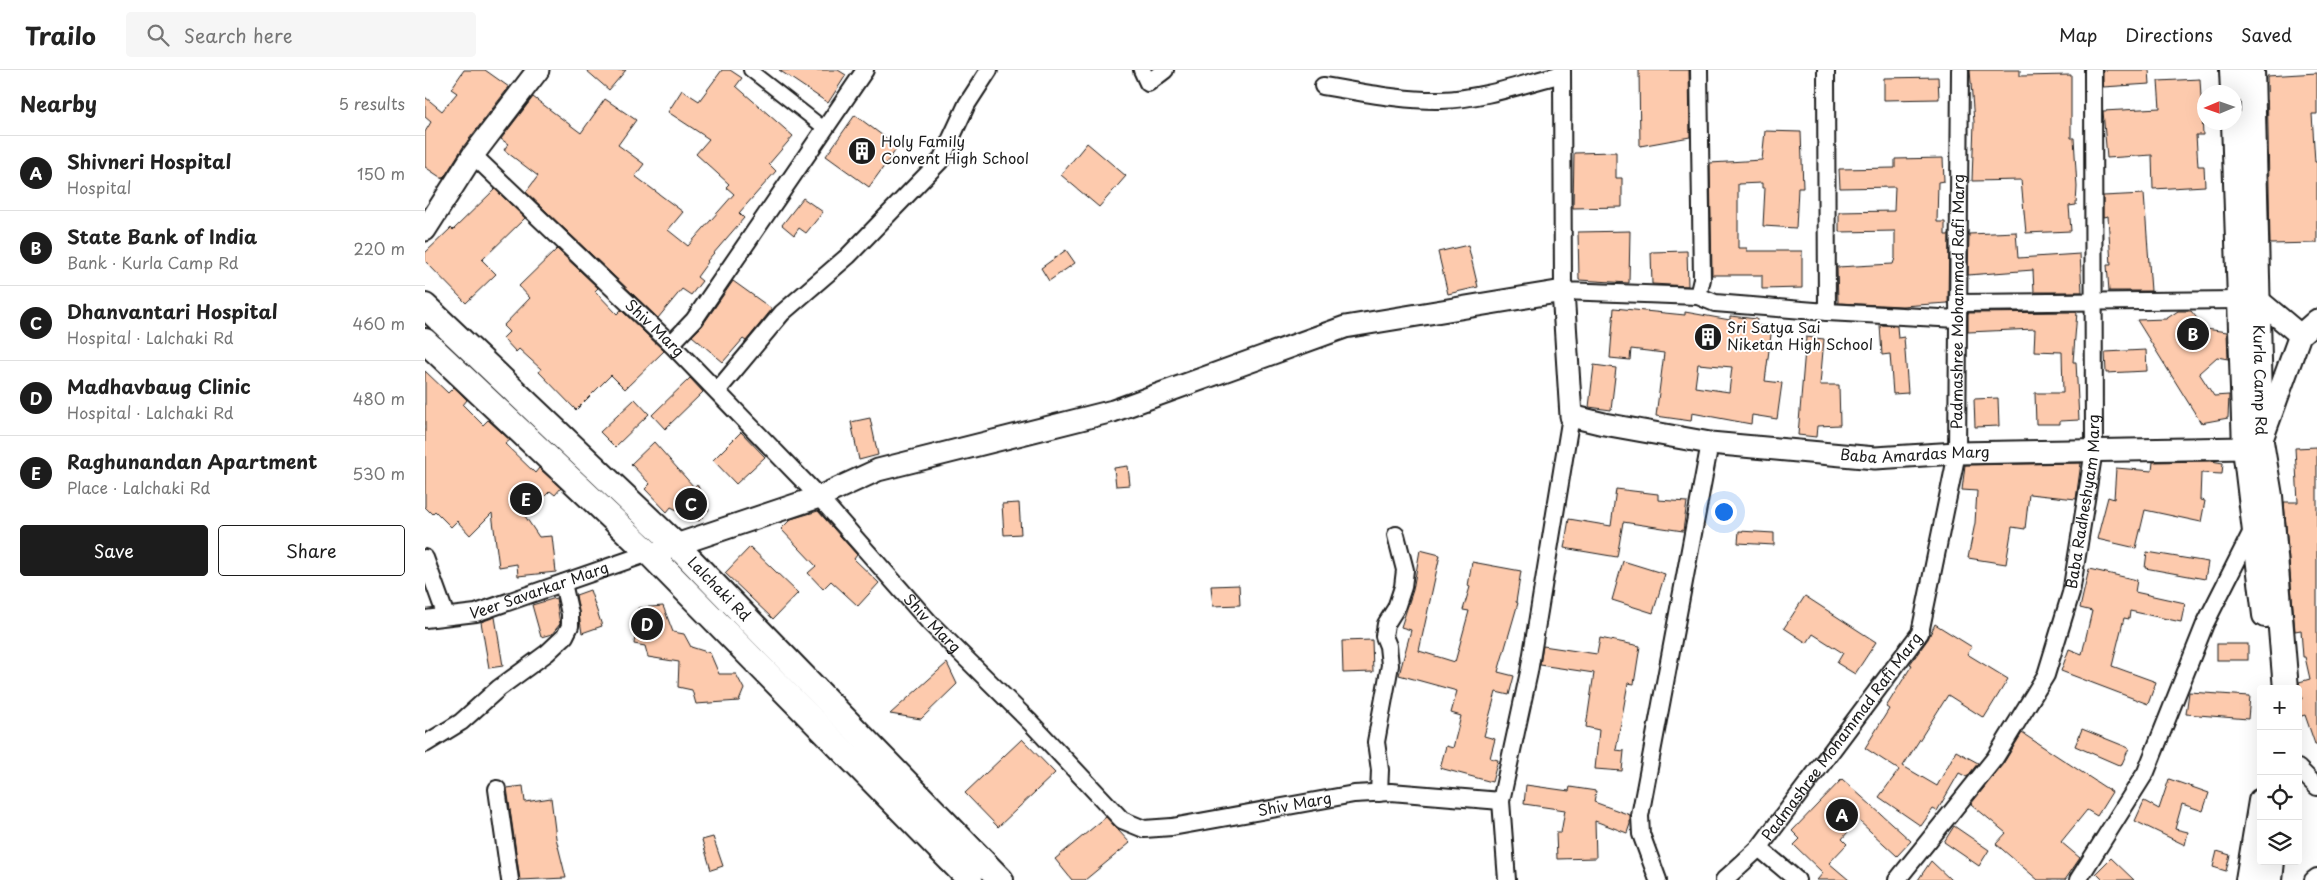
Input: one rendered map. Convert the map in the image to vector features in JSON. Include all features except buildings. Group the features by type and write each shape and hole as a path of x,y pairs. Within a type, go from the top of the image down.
{"main road":[{"path":"2232,70 2233,85"},
{"name":"Kurla Camp Rd","path":"2248,299 2252,70"},
{"name":"Kurla Camp Rd","path":"2235,130 2248,299 2254,527 2270,654 2270,685"},
{"name":"Lalchaki Rd","path":"425,306 676,545 1001,880"},
{"name":"Lalchaki Rd","path":"425,341 649,553 970,880"},
{"name":"Kurla Camp Rd","path":"2253,445 2270,496 2286,685"},
{"path":"2248,880 2258,820"},
{"path":"2270,880 2272,865"}],"street":[{"path":"425,230 473,155 538,70"},
{"path":"750,70 824,128"},
{"path":"671,344 694,320 865,70"},
{"path":"717,391 782,313 848,256 941,160 967,104 989,70"},
{"path":"1142,70 1149,83 1165,70"},
{"path":"1698,296 1702,279 1699,70"},
{"path":"1826,70 1827,312"},
{"name":"Padmashree Mohammad Rafi Marg","path":"1724,880 1759,848 1920,633 1957,453 1960,70"},
{"name":"Baba Radheshyam Marg","path":"1897,880 1995,758 2046,675 2071,593 2094,450 2093,70"},
{"path":"1323,86 1411,100 1443,100 1471,97 1561,72 1563,291 1571,416 1529,672 1501,801 1507,880"},
{"name":"Shiv Marg","path":"473,155 671,344 717,391 819,497 930,623 1031,722 1122,820 1144,829 1172,827 1355,794 1379,793 1501,801"},
{"path":"649,553 819,497 878,470 1113,411 1345,327 1563,291 1698,296 1715,303 1827,312 1958,311 2093,301 2248,299 2300,335"},
{"path":"2253,445 2300,335 2317,320"},
{"name":"Baba Amardas Marg","path":"1571,416 1604,424 1711,442 1875,458 1957,453 2253,445"},
{"path":"1658,880 1641,834 1640,816 1711,442"},
{"path":"2078,880 2146,772 2205,624 2254,527"},
{"path":"1379,793 1380,770 1376,742 1390,665 1388,646 1384,636 1386,624 1396,608 1403,587 1405,570 1396,535"},
{"name":"Veer Savarkar Marg","path":"425,619 476,612 649,553"},
{"path":"425,558 446,616"},
{"path":"425,744 461,722 499,688 547,653 565,636 570,626 570,614 563,583"},
{"path":"2302,772 2317,787"},
{"path":"497,789 510,880"},
{"path":"1759,848 1797,880"},
{"path":"2313,880 2317,877"}],"place":[{"name":"Holy Family Convent High School","path":"862,151"},
{"name":"State Bank of India","path":"2193,334"},
{"name":"Sri Satya Sai Niketan High School","path":"1708,337"},
{"name":"Raghunandan Apartment","path":"526,499"},
{"name":"Dhanvantari Hospital","path":"691,504"},
{"name":"Madhavbaug Clinic","path":"647,624"},
{"name":"Shivneri Hospital","path":"1842,815"}]}
